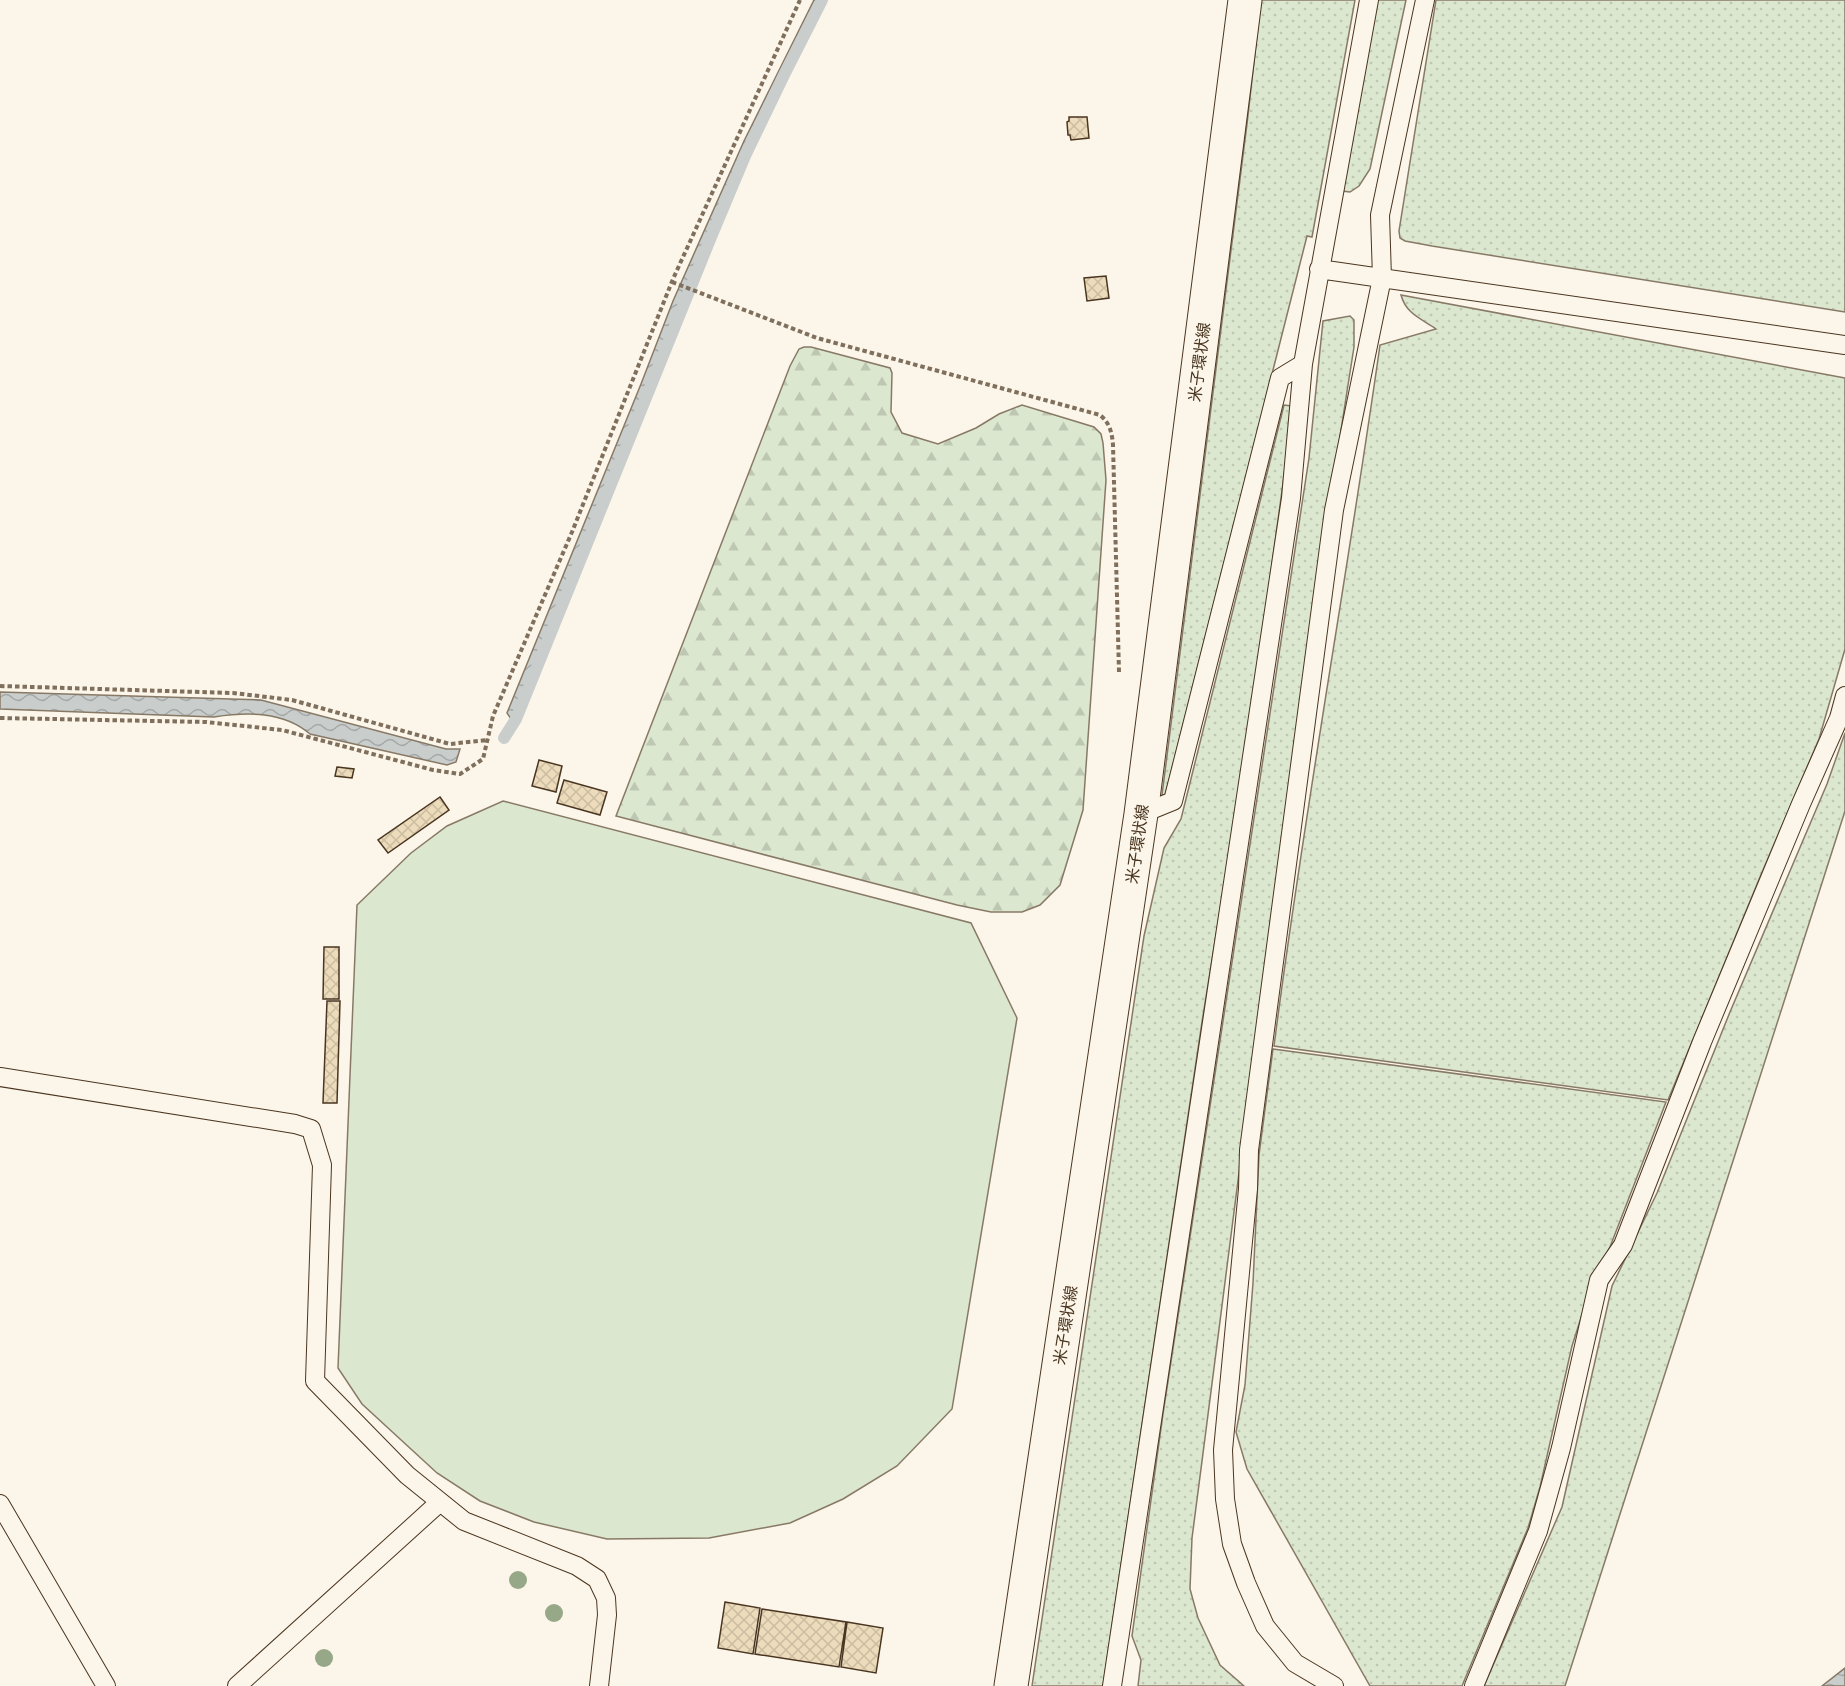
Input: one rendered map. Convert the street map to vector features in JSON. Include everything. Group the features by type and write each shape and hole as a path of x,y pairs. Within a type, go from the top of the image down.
{"main road":[{"name":"米子環状線","path":"1011,1686 1141,814 1245,0"}],"lane":[{"path":"1112,1686 1289,510 1303,364 1369,0"},
{"path":"1334,1686 1295,1664 1265,1626 1232,1544 1225,1499 1223,1450 1250,1150 1333,522 1382,278 1380,214 1425,0"},
{"path":"1319,269 1845,345"},
{"path":"1141,814 1173,801 1280,378 1303,364"},
{"path":"1474,1686 1538,1531 1561,1448 1599,1280 1623,1245 1702,1042 1839,718 1845,696"},
{"path":"0,1077 296,1124 311,1130 322,1165 315,1381 407,1475 464,1521 577,1566 597,1580 606,1598 607,1615 600,1686"},
{"path":"237,1686 440,1502"},
{"path":"0,1504 106,1686"}],"path":[{"path":"0,718 206,722 282,730 433,770 460,774 483,759 493,716 572,532 672,282 800,0"},
{"path":"672,282 817,338 1100,415 1106,420 1112,431 1113,445 1119,676"},
{"path":"0,686 233,693 292,700 450,744 487,740"}],"green space":[{"path":"1261,0 1355,0 1312,237 1307,236 1168,784 1165,795 1162,795 1247,124"},
{"path":"1377,0 1406,0 1370,169 1359,186 1350,192 1342,191"},
{"path":"1436,0 1845,0 1845,312 1432,246 1400,238 1399,231"},
{"path":"1401,295 1845,378 1845,649 1819,739 1668,1100 1274,1046 1380,345 1436,329 1411,311 1403,302"},
{"path":"1350,316 1354,320 1354,347 1309,644 1192,1538 1190,1589 1198,1618 1220,1665 1244,1686 1138,1686 1141,1660 1132,1636 1163,1414 1309,458 1323,321"},
{"path":"804,347 890,368 892,373 891,412 902,433 938,444 1022,405 1094,427 1101,434 1106,480 1083,810 1060,885 1040,905 1022,912 991,912 957,905 616,816 790,366 799,349"},
{"path":"1284,405 1291,406 1293,410 1252,711 1202,1022 1103,1686 1032,1686 1144,936 1164,848 1181,819"},
{"path":"1845,733 1845,811 1565,1686 1484,1686 1562,1507 1612,1286 1657,1193 1730,1012 1827,784"},
{"path":"503,801 971,923 1017,1018 952,1409 897,1466 843,1499 790,1523 709,1538 607,1539 534,1522 480,1501 437,1473 362,1404 338,1368 357,905 411,853 447,826"},
{"path":"1273,1049 1666,1102 1610,1247 1594,1277 1572,1346 1540,1487 1528,1528 1462,1686 1370,1686 1247,1469 1236,1432 1245,1385 1259,1155"}],"water":[{"path":"814,0 818,0 775,85 714,220 511,719 507,713 673,301 744,141"},
{"path":"0,692 261,700 446,749 460,749 456,762 447,765 310,734 288,721 264,715 239,714 214,717 0,709"},
{"path":"1845,1668 1845,1686 1822,1686"}],"building":[{"path":"1069,117 1087,117 1089,138 1071,140 1068,135"},
{"path":"1106,276 1109,298 1087,301 1084,278"},
{"path":"539,760 562,766 556,792 532,786"},
{"path":"337,767 354,769 352,778 335,776"},
{"path":"564,780 607,792 600,815 557,803"},
{"path":"440,797 449,810 388,853 378,840"},
{"path":"324,947 339,947 339,999 323,999"},
{"path":"327,1001 340,1001 337,1103 323,1103"},
{"path":"725,1602 760,1608 753,1654 718,1648"},
{"path":"762,1609 846,1622 839,1667 755,1654"},
{"path":"847,1622 883,1628 876,1673 841,1667"}],"waterway":[{"path":"504,738 516,719 745,156 822,0"}]}
